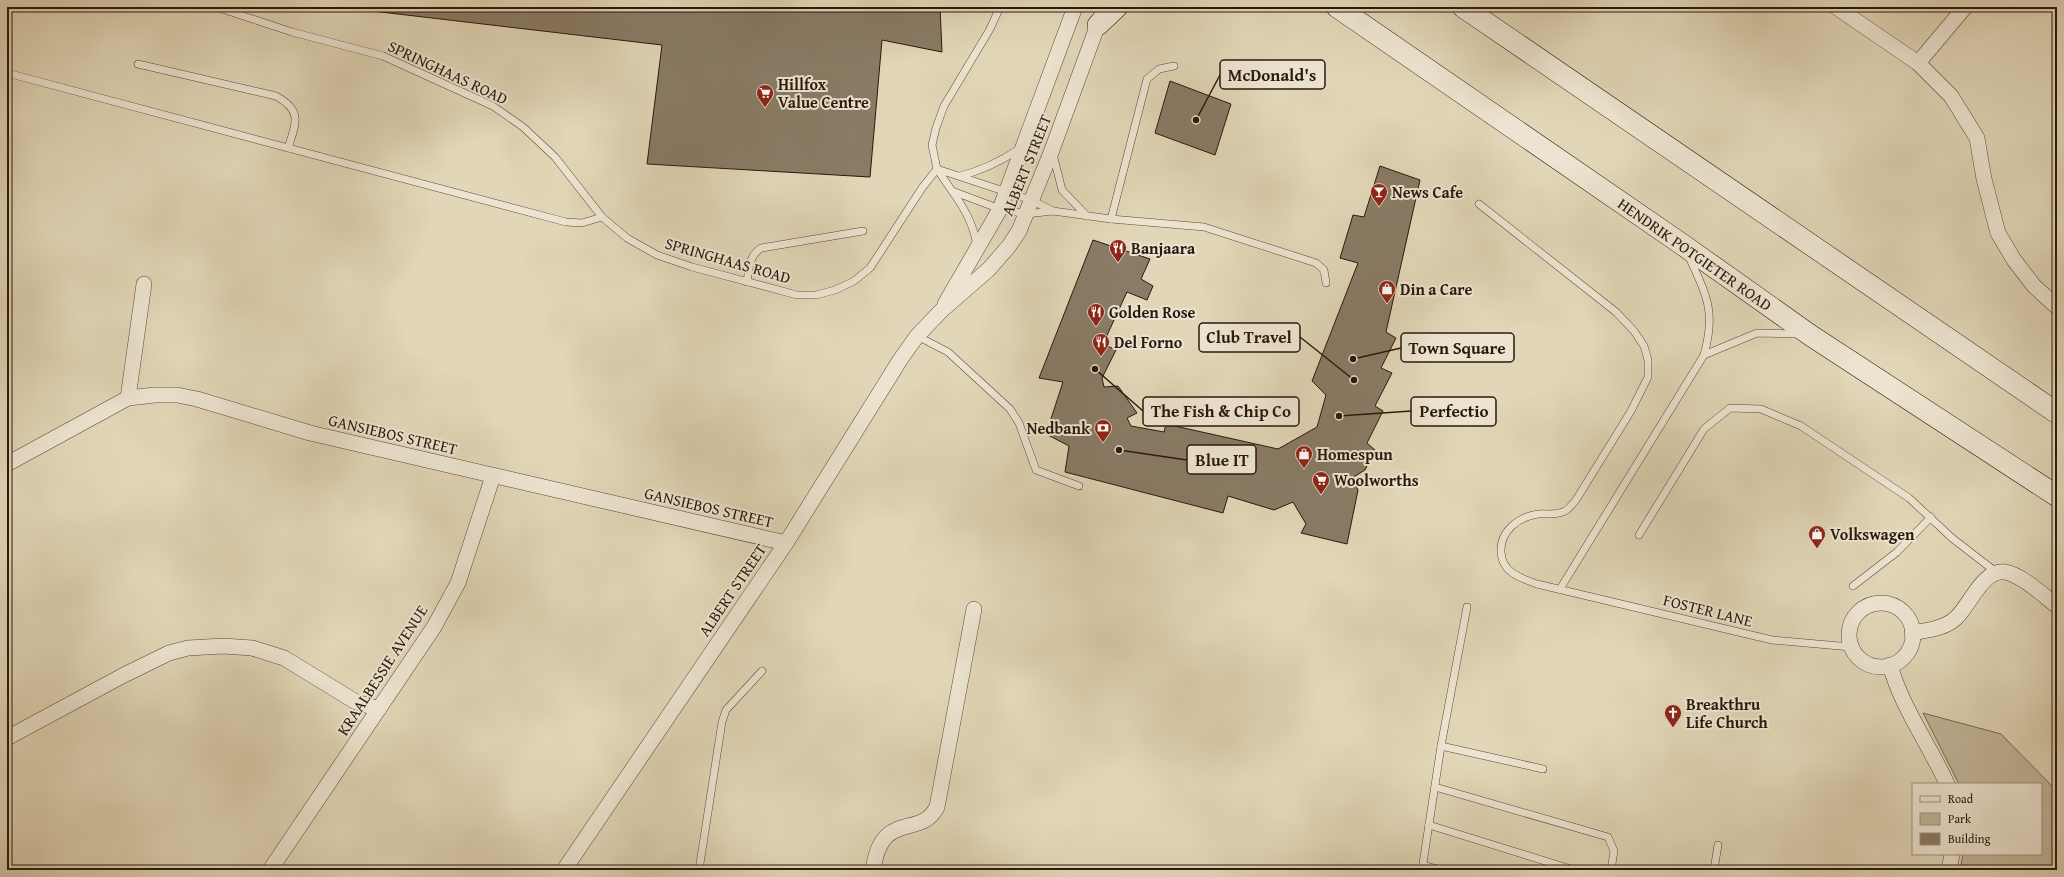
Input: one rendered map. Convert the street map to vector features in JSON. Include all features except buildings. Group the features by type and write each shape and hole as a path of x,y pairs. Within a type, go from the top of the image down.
{"main road":[{"path":"1101,16 1117,7"},
{"path":"1322,7 1391,46"},
{"name":"HENDRIK POTGIETER ROAD","path":"1337,7 1391,46 1683,245 1810,335 2057,496"},
{"path":"1463,7 2057,413"}],"street":[{"name":"ALBERT STREET","path":"942,310 1000,209 1021,148 1075,7"},
{"path":"1836,7 1918,63 1952,96 1977,138 1984,179 1998,233 2014,260 2034,286 2057,307"},
{"path":"1918,63 1965,7"},
{"name":"ALBERT STREET","path":"564,870 786,542 885,382 918,336 942,310 971,286 1009,246 1019,230 1052,150 1101,16"},
{"path":"128,398 144,284"},
{"name":"GANSIEBOS STREET","path":"7,464 128,398 155,394 177,395 198,399 310,433 786,542"},
{"name":"KRAALBESSIE AVENUE","path":"270,870 434,627 458,583 493,476"},
{"path":"1912,633 1944,627 1956,618 1985,579 1996,572 2006,572 2017,576 2057,606"},
{"path":"1878,603 1888,604 1898,608 1905,614 1910,623 1912,643 1907,653 1900,661 1890,665 1871,665 1856,655 1851,647 1849,637 1854,618 1869,605 1878,603"},
{"path":"873,870 877,850 886,835 930,818 936,807 974,609"},
{"path":"7,738 168,652 188,648 223,646 252,648 284,658 356,702 378,709"},
{"path":"1890,665 1896,685 1904,702 1946,783"},
{"path":"1949,870 1952,855"}],"lane":[{"name":"SPRINGHAAS ROAD","path":"216,7 292,32 383,56 493,106 523,127 555,156 602,217 627,238 657,255 692,268 797,295 816,295 835,290 854,281 870,268 882,252 922,188 937,169"},
{"path":"978,247 973,227 965,208 937,169 932,145 944,106 990,29 1000,7"},
{"path":"138,64 276,96 288,103 295,112 296,123 288,148"},
{"path":"1110,220 1147,79 1159,69 1174,66"},
{"path":"7,73 566,222 582,223 602,217"},
{"path":"960,176 989,167 1021,148"},
{"path":"1052,150 1062,190 1087,216"},
{"path":"937,169 1031,200 1053,211"},
{"path":"952,191 1000,209 1026,214 1053,211 1110,220 1193,226 1218,230 1316,263 1324,270 1326,284"},
{"name":"FOSTER LANE","path":"1479,204 1616,312 1634,331 1644,346 1648,360 1648,377 1631,411 1576,500 1565,511 1553,515 1537,514 1509,527 1501,541 1501,554 1506,568 1514,575 1537,584 1772,640 1851,647"},
{"path":"747,282 751,259 754,253 761,248 863,231"},
{"path":"1560,589 1704,355 1710,334 1710,312 1698,278 1683,245"},
{"path":"1704,355 1758,333 1810,335"},
{"path":"918,336 948,352 1010,409 1019,423 1036,470 1079,486"},
{"path":"1639,535 1704,430 1730,408 1761,409 1801,426 1909,498 1952,538 1996,572"},
{"path":"1853,586 1897,552 1931,517"},
{"path":"1441,870 1423,867 1441,746 1467,606"},
{"path":"699,870 722,722 726,710 762,671"},
{"path":"1441,746 1543,770"},
{"path":"1435,787 1608,838 1614,851 1611,870"},
{"path":"1429,825 1574,870"},
{"path":"1714,870 1718,845"}],"green space":[{"path":"1923,713 2001,734 2057,791 2057,870 1960,870 1963,855 2042,855 2042,783 1958,783"}],"place":[{"name":"Hillfox Value Centre","path":"765,108"},
{"name":"McDonald's","path":"1196,120"},
{"name":"News Cafe","path":"1379,207"},
{"name":"Banjaara","path":"1118,263"},
{"name":"Din a Care","path":"1387,304"},
{"name":"Golden Rose","path":"1096,327"},
{"name":"Del Forno","path":"1101,357"},
{"name":"Town Square","path":"1353,359"},
{"name":"The Fish & Chip Co","path":"1095,369"},
{"name":"Club Travel","path":"1354,380"},
{"name":"Perfectio","path":"1339,416"},
{"name":"Nedbank","path":"1103,443"},
{"name":"Blue IT","path":"1119,450"},
{"name":"Homespun","path":"1304,469"},
{"name":"Woolworths","path":"1321,495"},
{"name":"Volkswagen","path":"1817,549"},
{"name":"Breakthru Life Church","path":"1673,728"}]}
